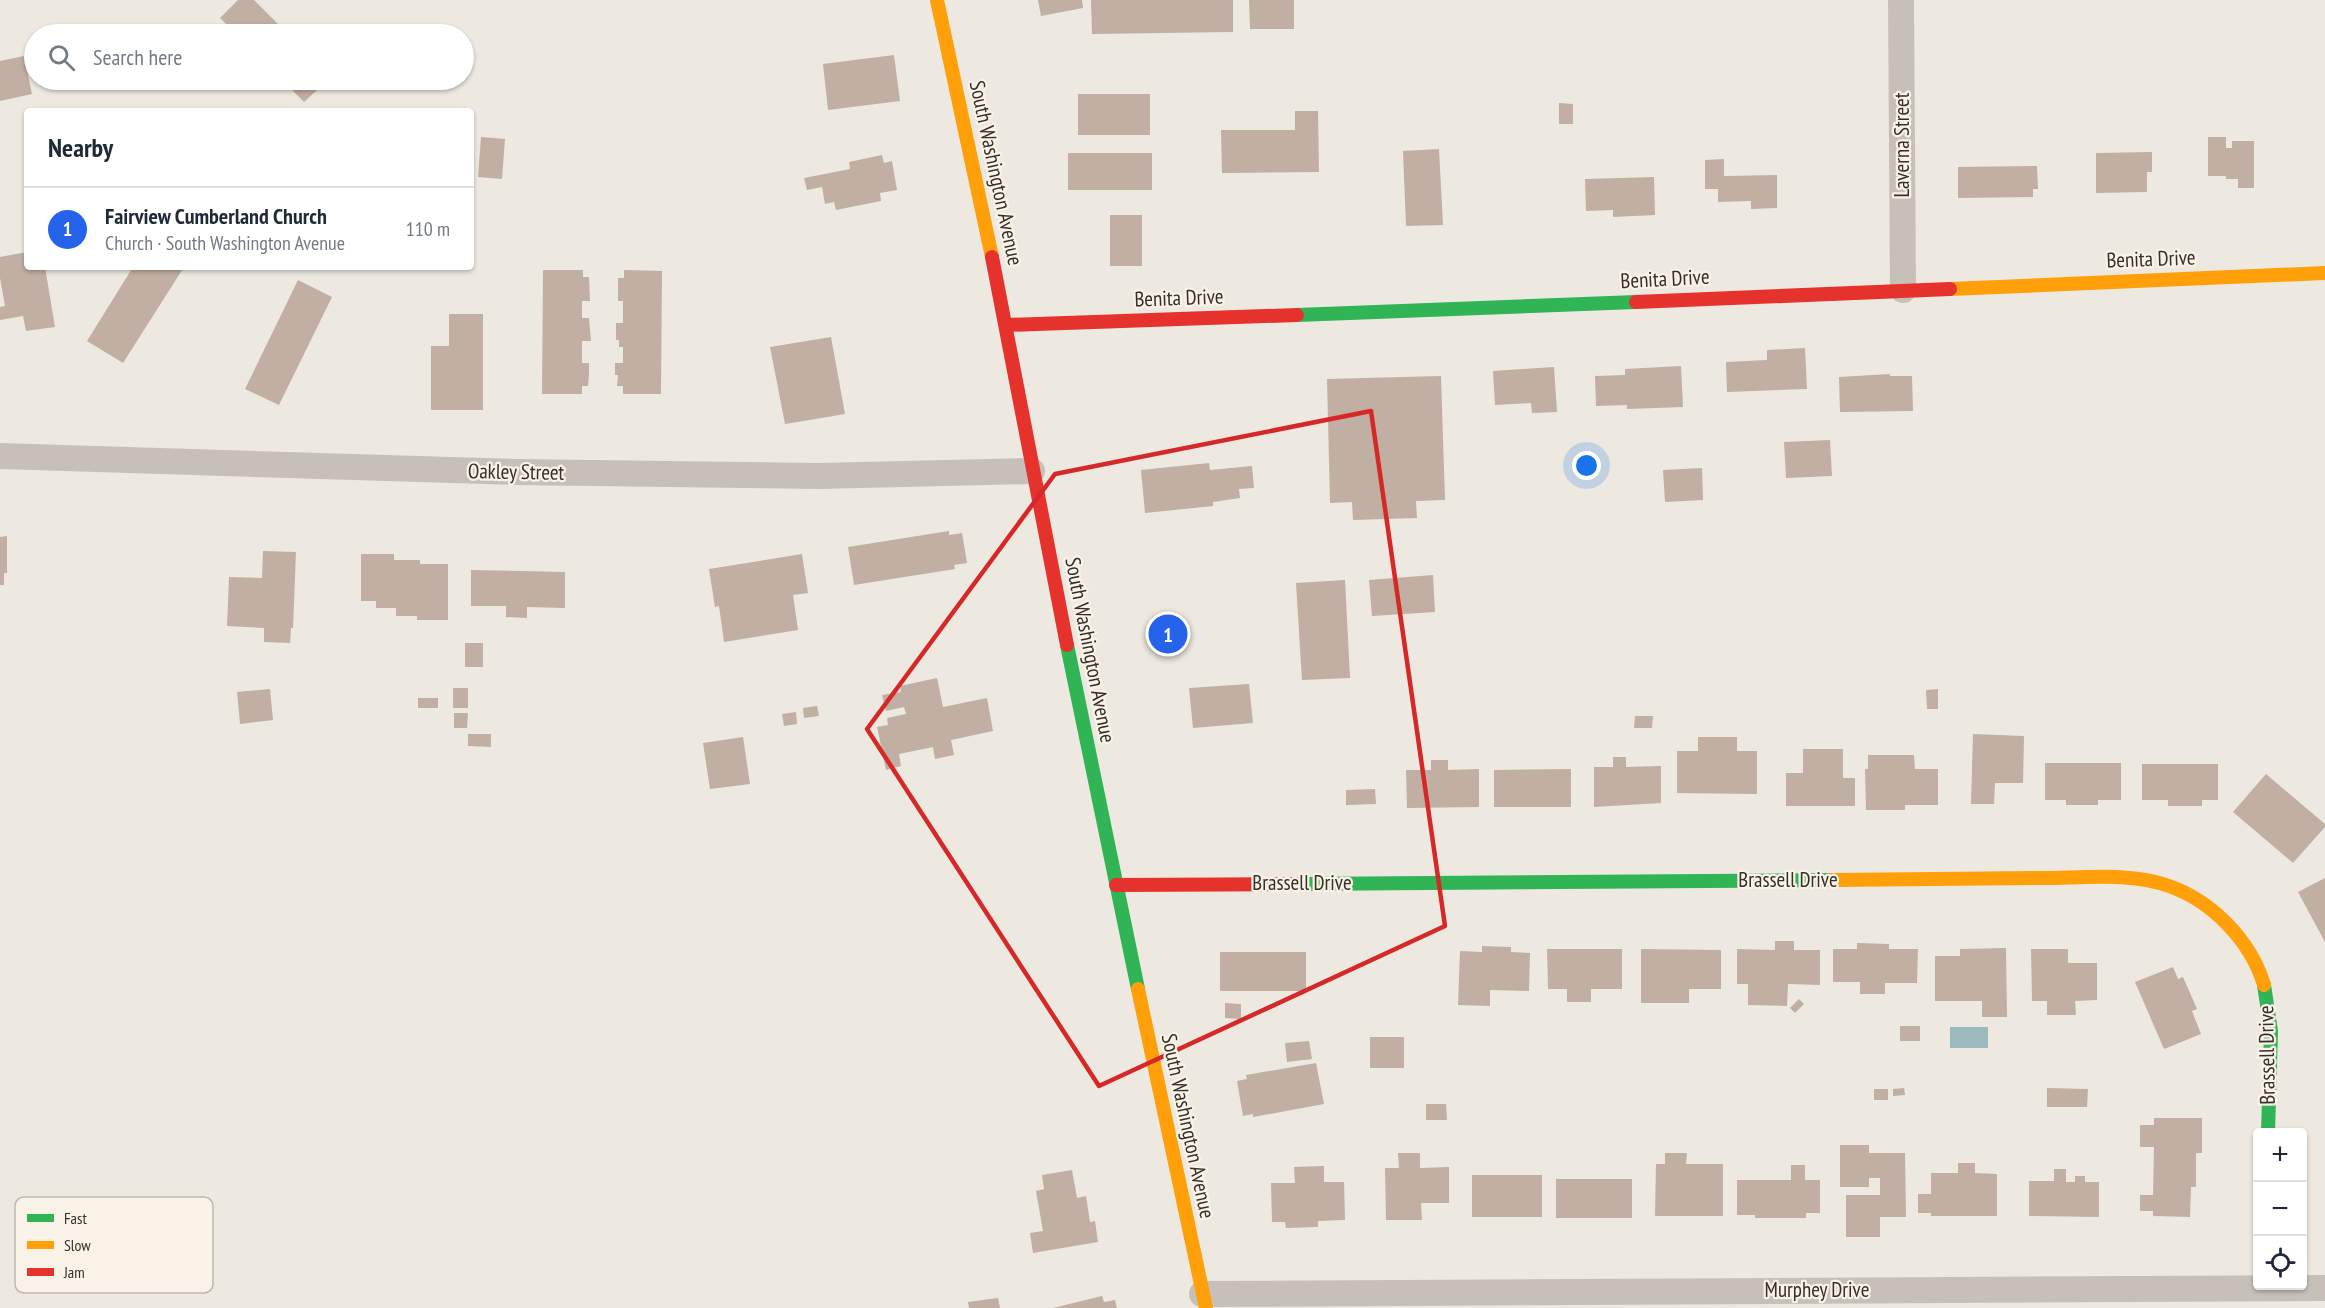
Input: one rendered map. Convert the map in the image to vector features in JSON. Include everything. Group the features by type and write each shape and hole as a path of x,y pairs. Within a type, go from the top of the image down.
{"street":[{"name":"South Washington Avenue","path":"937,0 1006,325 1032,471 1116,885 1204,1301"},
{"name":"Laverna Street","path":"1901,0 1903,290"},
{"name":"Benita Drive","path":"1006,325 1427,311 2325,273"},
{"name":"Oakley Street","path":"0,456 515,472 819,476 1032,471"},
{"name":"Brassell Drive","path":"1116,885 2099,878 2155,882 2177,890 2221,920 2240,939 2254,959 2262,978 2268,1003 2270,1029 2268,1128"},
{"name":"Murphey Drive","path":"1204,1301 2253,1286"},
{"name":"Murphey Drive","path":"2307,1287 2325,1288"}],"highlighted area":[{"path":"1371,411 1445,926 1099,1086 867,729 1055,474"}],"water":[{"path":"1950,1027 1988,1027 1988,1048 1950,1048"}],"building":[{"path":"238,0 254,0 278,24 226,24 220,18"},
{"path":"1038,0 1082,0 1083,8 1041,16"},
{"path":"1091,0 1233,0 1233,32 1092,34"},
{"path":"1249,0 1294,0 1294,29 1250,29"},
{"path":"894,55 900,101 828,110 823,64"},
{"path":"24,56 24,90 31,90 32,94 0,101 0,61"},
{"path":"292,90 317,90 304,102"},
{"path":"1078,94 1150,94 1150,135 1078,135"},
{"path":"1559,103 1573,104 1573,124 1559,124"},
{"path":"1295,111 1318,111 1319,172 1222,173 1221,130 1295,130"},
{"path":"481,137 505,139 502,179 478,177"},
{"path":"2208,137 2226,137 2226,148 2232,148 2232,141 2254,141 2254,188 2238,188 2238,179 2208,176"},
{"path":"1439,149 1443,225 1406,226 1403,151"},
{"path":"2152,152 2152,172 2147,172 2147,192 2096,193 2096,153"},
{"path":"1068,153 1152,153 1152,190 1068,190"},
{"path":"882,155 884,163 892,161 897,190 880,193 881,201 836,210 834,202 825,204 822,187 807,190 804,178 850,169 849,162"},
{"path":"1724,159 1724,176 1777,175 1777,208 1751,209 1751,201 1718,202 1718,189 1705,189 1705,160"},
{"path":"2037,166 2038,189 2033,189 2033,197 1958,198 1958,167"},
{"path":"1654,177 1655,215 1613,217 1613,210 1586,211 1585,179"},
{"path":"1110,215 1142,215 1142,266 1110,266"},
{"path":"24,253 24,270 46,270 55,327 26,331 23,316 0,320 0,307 5,306 0,278 0,257"},
{"path":"131,270 182,270 123,363 87,341"},
{"path":"543,270 583,270 583,277 589,277 590,301 582,301 582,318 589,318 591,341 582,341 582,363 589,363 589,373 588,386 582,386 582,394 542,394"},
{"path":"624,270 662,271 661,394 623,394 623,386 617,386 618,375 615,375 615,363 623,363 623,347 619,347 619,340 616,340 616,323 623,323 623,301 618,301 618,278 624,278"},
{"path":"298,280 332,297 279,405 245,389"},
{"path":"449,314 483,314 483,410 431,410 431,346 449,346"},
{"path":"831,337 845,414 785,424 770,347"},
{"path":"1805,348 1807,389 1727,392 1726,362 1767,360 1767,350"},
{"path":"1681,366 1683,407 1627,409 1627,405 1596,406 1595,376 1625,375 1625,369"},
{"path":"1554,367 1557,412 1532,413 1531,403 1495,405 1493,371"},
{"path":"1890,374 1890,376 1912,376 1913,411 1840,412 1839,377"},
{"path":"1441,376 1445,500 1416,501 1417,518 1353,520 1352,502 1330,503 1327,379"},
{"path":"1830,440 1832,476 1786,478 1784,442"},
{"path":"1209,463 1210,470 1252,466 1254,488 1239,489 1240,498 1213,502 1213,506 1145,513 1141,470"},
{"path":"1702,468 1703,500 1665,502 1663,470"},
{"path":"949,531 949,535 962,533 967,563 954,565 955,569 854,585 848,547"},
{"path":"7,536 7,573 4,573 4,585 0,585 0,537"},
{"path":"263,551 296,552 293,628 291,628 290,643 264,642 264,628 227,626 229,577 262,578"},
{"path":"361,554 394,554 394,560 420,560 420,564 448,564 448,620 417,620 417,616 396,616 396,608 376,608 376,601 361,601"},
{"path":"802,554 808,593 793,595 798,630 724,642 719,606 715,607 709,569"},
{"path":"471,570 565,572 565,608 527,607 527,618 506,617 506,606 471,606"},
{"path":"1433,575 1435,612 1372,616 1369,580"},
{"path":"1345,580 1350,678 1302,680 1296,583"},
{"path":"465,643 483,643 483,667 465,667"},
{"path":"937,678 943,707 987,698 993,731 951,740 954,755 935,759 933,747 899,754 901,766 886,770 877,727 888,725 887,718 906,714 904,707 886,711 882,695 901,692 900,686"},
{"path":"1249,684 1253,723 1193,728 1189,688"},
{"path":"453,688 468,688 468,708 453,708"},
{"path":"270,689 273,720 240,724 237,692"},
{"path":"1938,689 1938,709 1927,709 1926,690"},
{"path":"418,698 438,698 438,708 418,708"},
{"path":"817,706 819,716 804,718 803,708"},
{"path":"796,712 797,724 784,726 782,714"},
{"path":"454,713 468,713 467,728 454,728"},
{"path":"1635,716 1653,716 1652,728 1634,728"},
{"path":"468,734 491,734 491,747 468,746"},
{"path":"1973,734 2024,736 2023,783 1995,783 1994,804 1971,804"},
{"path":"743,737 750,784 710,789 703,743"},
{"path":"1698,737 1737,737 1737,751 1757,751 1757,794 1677,793 1677,751 1698,751"},
{"path":"1803,749 1843,749 1843,778 1855,778 1855,806 1786,806 1786,773 1803,773"},
{"path":"1868,755 1914,755 1915,769 1938,769 1938,805 1905,805 1905,810 1866,810 1865,769 1868,769"},
{"path":"1613,757 1626,757 1626,767 1661,766 1661,803 1594,807 1594,767 1613,767"},
{"path":"1431,760 1448,760 1448,770 1479,769 1479,807 1407,808 1406,770 1431,770"},
{"path":"2045,763 2121,763 2121,800 2098,800 2098,805 2066,805 2066,800 2045,800"},
{"path":"2142,764 2218,764 2218,800 2202,800 2202,806 2168,806 2168,800 2142,800"},
{"path":"1571,769 1571,807 1494,807 1494,770"},
{"path":"2266,774 2325,824 2325,827 2293,863 2233,812"},
{"path":"1375,789 1376,804 1346,805 1346,790"},
{"path":"2325,878 2325,942 2298,892"},
{"path":"1775,941 1794,941 1794,950 1820,950 1820,985 1788,984 1787,1006 1748,1005 1748,984 1737,984 1737,949 1775,950"},
{"path":"1857,943 1889,944 1889,949 1918,949 1917,983 1885,983 1885,994 1860,994 1860,982 1833,982 1833,949 1857,949"},
{"path":"1482,946 1511,947 1511,952 1530,953 1529,991 1490,990 1490,1006 1458,1005 1460,951 1482,952"},
{"path":"2006,948 2007,1017 1982,1017 1982,1001 1935,1001 1935,956 1960,956 1960,949"},
{"path":"1547,949 1622,949 1622,989 1591,989 1591,1002 1567,1002 1567,989 1548,989"},
{"path":"1641,949 1721,950 1721,989 1689,989 1689,1003 1641,1003"},
{"path":"2031,949 2068,949 2068,963 2097,963 2097,1000 2075,1001 2076,1015 2047,1015 2047,1001 2032,1001"},
{"path":"1220,952 1306,952 1306,991 1220,991"},
{"path":"2173,967 2178,979 2183,977 2197,1009 2192,1011 2201,1034 2164,1049 2135,982"},
{"path":"1799,999 1804,1004 1795,1013 1790,1008"},
{"path":"1225,1003 1241,1004 1241,1019 1225,1018"},
{"path":"1900,1026 1920,1026 1920,1041 1900,1041"},
{"path":"1370,1037 1404,1037 1404,1068 1370,1068"},
{"path":"1309,1041 1312,1059 1287,1062 1285,1043"},
{"path":"1316,1063 1324,1104 1253,1117 1253,1114 1243,1116 1237,1081 1247,1079 1246,1075"},
{"path":"1904,1088 1905,1095 1893,1096 1893,1089"},
{"path":"2047,1088 2088,1089 2087,1107 2047,1107"},
{"path":"1874,1089 1888,1089 1888,1100 1874,1100"},
{"path":"1426,1104 1446,1104 1447,1120 1426,1120"},
{"path":"2154,1118 2202,1118 2202,1153 2196,1153 2196,1187 2191,1187 2190,1217 2153,1216 2153,1211 2140,1211 2140,1195 2153,1195 2154,1147 2140,1147 2140,1125 2154,1125"},
{"path":"1840,1145 1869,1145 1869,1153 1905,1153 1906,1217 1880,1217 1880,1237 1846,1237 1846,1195 1880,1195 1880,1178 1869,1178 1869,1187 1840,1187"},
{"path":"1398,1153 1420,1153 1420,1168 1449,1167 1449,1203 1421,1203 1422,1220 1386,1220 1385,1168 1399,1168"},
{"path":"1665,1153 1687,1153 1686,1164 1723,1164 1723,1216 1655,1216 1656,1164 1665,1164"},
{"path":"1958,1163 1975,1163 1975,1173 1997,1174 1997,1216 1931,1216 1931,1213 1918,1213 1918,1194 1931,1194 1931,1173 1958,1173"},
{"path":"1791,1165 1805,1165 1805,1180 1820,1180 1820,1213 1806,1213 1806,1218 1755,1218 1755,1215 1737,1215 1737,1180 1791,1180"},
{"path":"1324,1166 1324,1182 1344,1182 1345,1220 1318,1221 1318,1227 1286,1228 1285,1222 1272,1222 1271,1183 1295,1183 1294,1167"},
{"path":"2054,1169 2066,1169 2066,1182 2075,1182 2075,1176 2085,1176 2085,1182 2099,1182 2099,1217 2029,1216 2029,1181 2054,1181"},
{"path":"1072,1170 1077,1198 1086,1196 1090,1222 1095,1221 1098,1242 1033,1253 1030,1233 1043,1231 1036,1191 1044,1189 1042,1175"},
{"path":"1472,1175 1542,1175 1542,1217 1472,1217"},
{"path":"1556,1179 1632,1179 1632,1218 1556,1218"},
{"path":"1102,1296 1104,1302 1115,1300 1117,1308 1053,1308"},
{"path":"998,1298 1000,1308 969,1308 968,1302"}],"traffic: fast":[{"path":"1297,315 1636,302"},
{"path":"1067,645 1138,989"},
{"path":"1298,884 1831,880"},
{"path":"2264,985 2271,1031 2268,1128"}],"traffic: slow":[{"path":"937,0 992,257"},
{"path":"1950,289 2325,273"},
{"path":"1831,880 2122,877 2154,882 2185,893 2215,912 2240,938 2250,953 2264,985"},
{"path":"1138,989 1206,1308"}],"traffic: jam":[{"path":"992,257 1067,645"},
{"path":"1636,302 1950,289"},
{"path":"1006,325 1297,315"},
{"path":"1116,885 1298,884"}],"place":[{"name":"Fairview Cumberland Church","path":"1168,634"}]}
